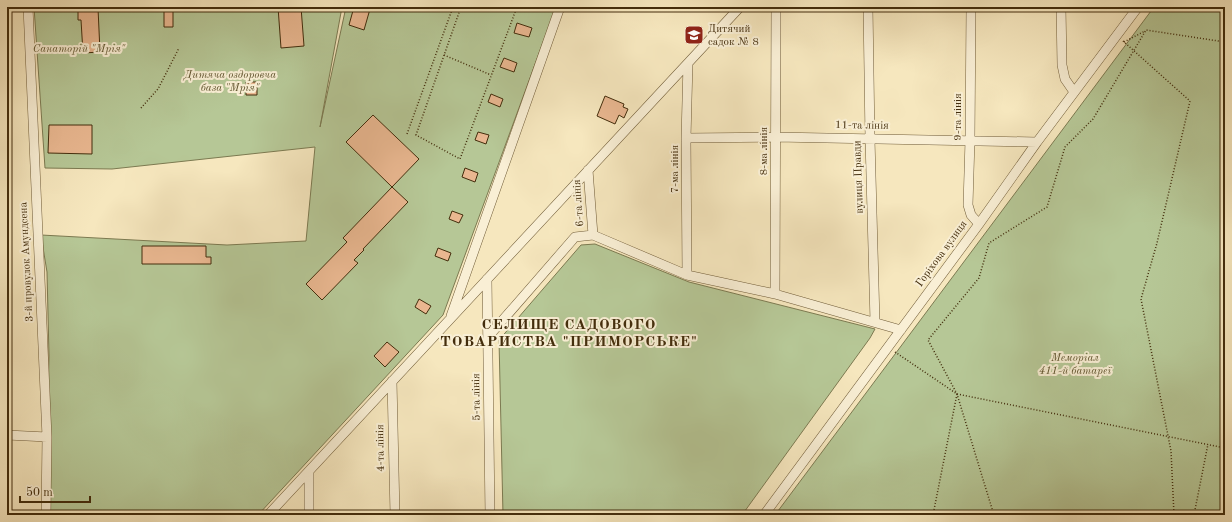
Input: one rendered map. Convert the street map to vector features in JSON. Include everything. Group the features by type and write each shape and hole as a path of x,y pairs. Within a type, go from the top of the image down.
{"street":[{"name":"3-й провулок Амундсена","path":"28,7 47,437 46,515"},
{"path":"450,319 560,7"},
{"path":"268,515 740,7"},
{"name":"8-ма лінія","path":"775,294 776,7"},
{"name":"вулиця Правди","path":"868,7 870,138 876,322"},
{"name":"9-та лінія","path":"970,7 969,210 971,215 979,224"},
{"path":"1061,7 1062,65 1065,79 1074,92"},
{"name":"Горіхова вулиця","path":"764,515 979,224 1037,142 1138,7"},
{"name":"7-ма лінія","path":"687,275 686,138 688,63"},
{"name":"11-та лінія","path":"686,138 870,138 1037,142"},
{"name":"6-та лінія","path":"588,170 593,235"},
{"path":"488,337 575,238 593,235 687,275 775,294 901,330"},
{"name":"5-та лінія","path":"487,278 490,515"},
{"name":"4-та лінія","path":"392,381 395,515"},
{"path":"7,435 47,437"},
{"path":"309,471 309,515"}],"path":[{"path":"407,134 453,7"},
{"path":"461,7 416,136 460,159 517,7"},
{"path":"993,512 957,394 928,340 979,278 989,243 1047,207 1065,147 1093,119 1146,30 1225,42"},
{"path":"1117,36 1190,101 1157,243 1141,299 1171,451 1174,515"},
{"path":"141,108 158,89 179,48"},
{"path":"444,54 491,75"},
{"path":"888,348 957,394 1225,448"},
{"path":"933,515 957,394"},
{"path":"1194,515 1208,444"},
{"path":"988,515 993,512 1012,515"}],"green space":[{"path":"34,7 342,7 320,127 346,7 556,7 443,315 258,515 46,515 49,356 47,272 41,235 227,245 306,241 315,147 112,169 45,168"},
{"name":"Меморіал 411-й батареї","path":"1154,7 1225,7 1225,515 775,515"},
{"path":"595,244 689,282 875,329 742,515 503,515 499,340 581,245"}],"building":[{"path":"278,7 301,7 304,46 281,48"},
{"path":"354,7 370,9 364,30 349,25"},
{"path":"98,8 100,52 83,53 81,20 78,20 78,9"},
{"path":"164,9 173,9 173,27 164,27"},
{"path":"517,23 532,28 529,37 514,33"},
{"path":"504,58 517,63 514,72 500,67"},
{"path":"246,82 257,82 257,95 246,95"},
{"path":"491,94 503,99 500,107 488,102"},
{"path":"605,96 624,104 623,107 628,109 624,118 619,115 615,124 597,116"},
{"path":"373,115 419,159 392,187 346,142"},
{"path":"49,125 92,125 92,154 48,153"},
{"path":"478,132 489,135 486,144 475,140"},
{"path":"465,168 478,173 475,182 462,177"},
{"path":"392,187 408,202 363,249 364,250 354,260 358,263 322,300 306,284 347,242 343,238"},
{"path":"452,211 463,215 459,223 449,219"},
{"path":"142,246 206,246 206,257 211,257 211,264 142,264"},
{"path":"438,248 451,253 448,261 435,256"},
{"path":"419,299 431,306 426,314 415,307"},
{"path":"387,342 399,352 385,367 374,356"}],"place":[{"name":"Дитячий садок № 8","path":"694,35"}],"district":[{"name":"СЕЛИЩЕ САДОВОГО ТОВАРИСТВА \"ПРИМОРСЬКЕ\"","path":"569,334"}],"park label":[{"name":"Санаторій \"Мрія\"","path":"79,49"},
{"name":"Дитяча оздоровча база \"Мрія\"","path":"230,81"}]}
